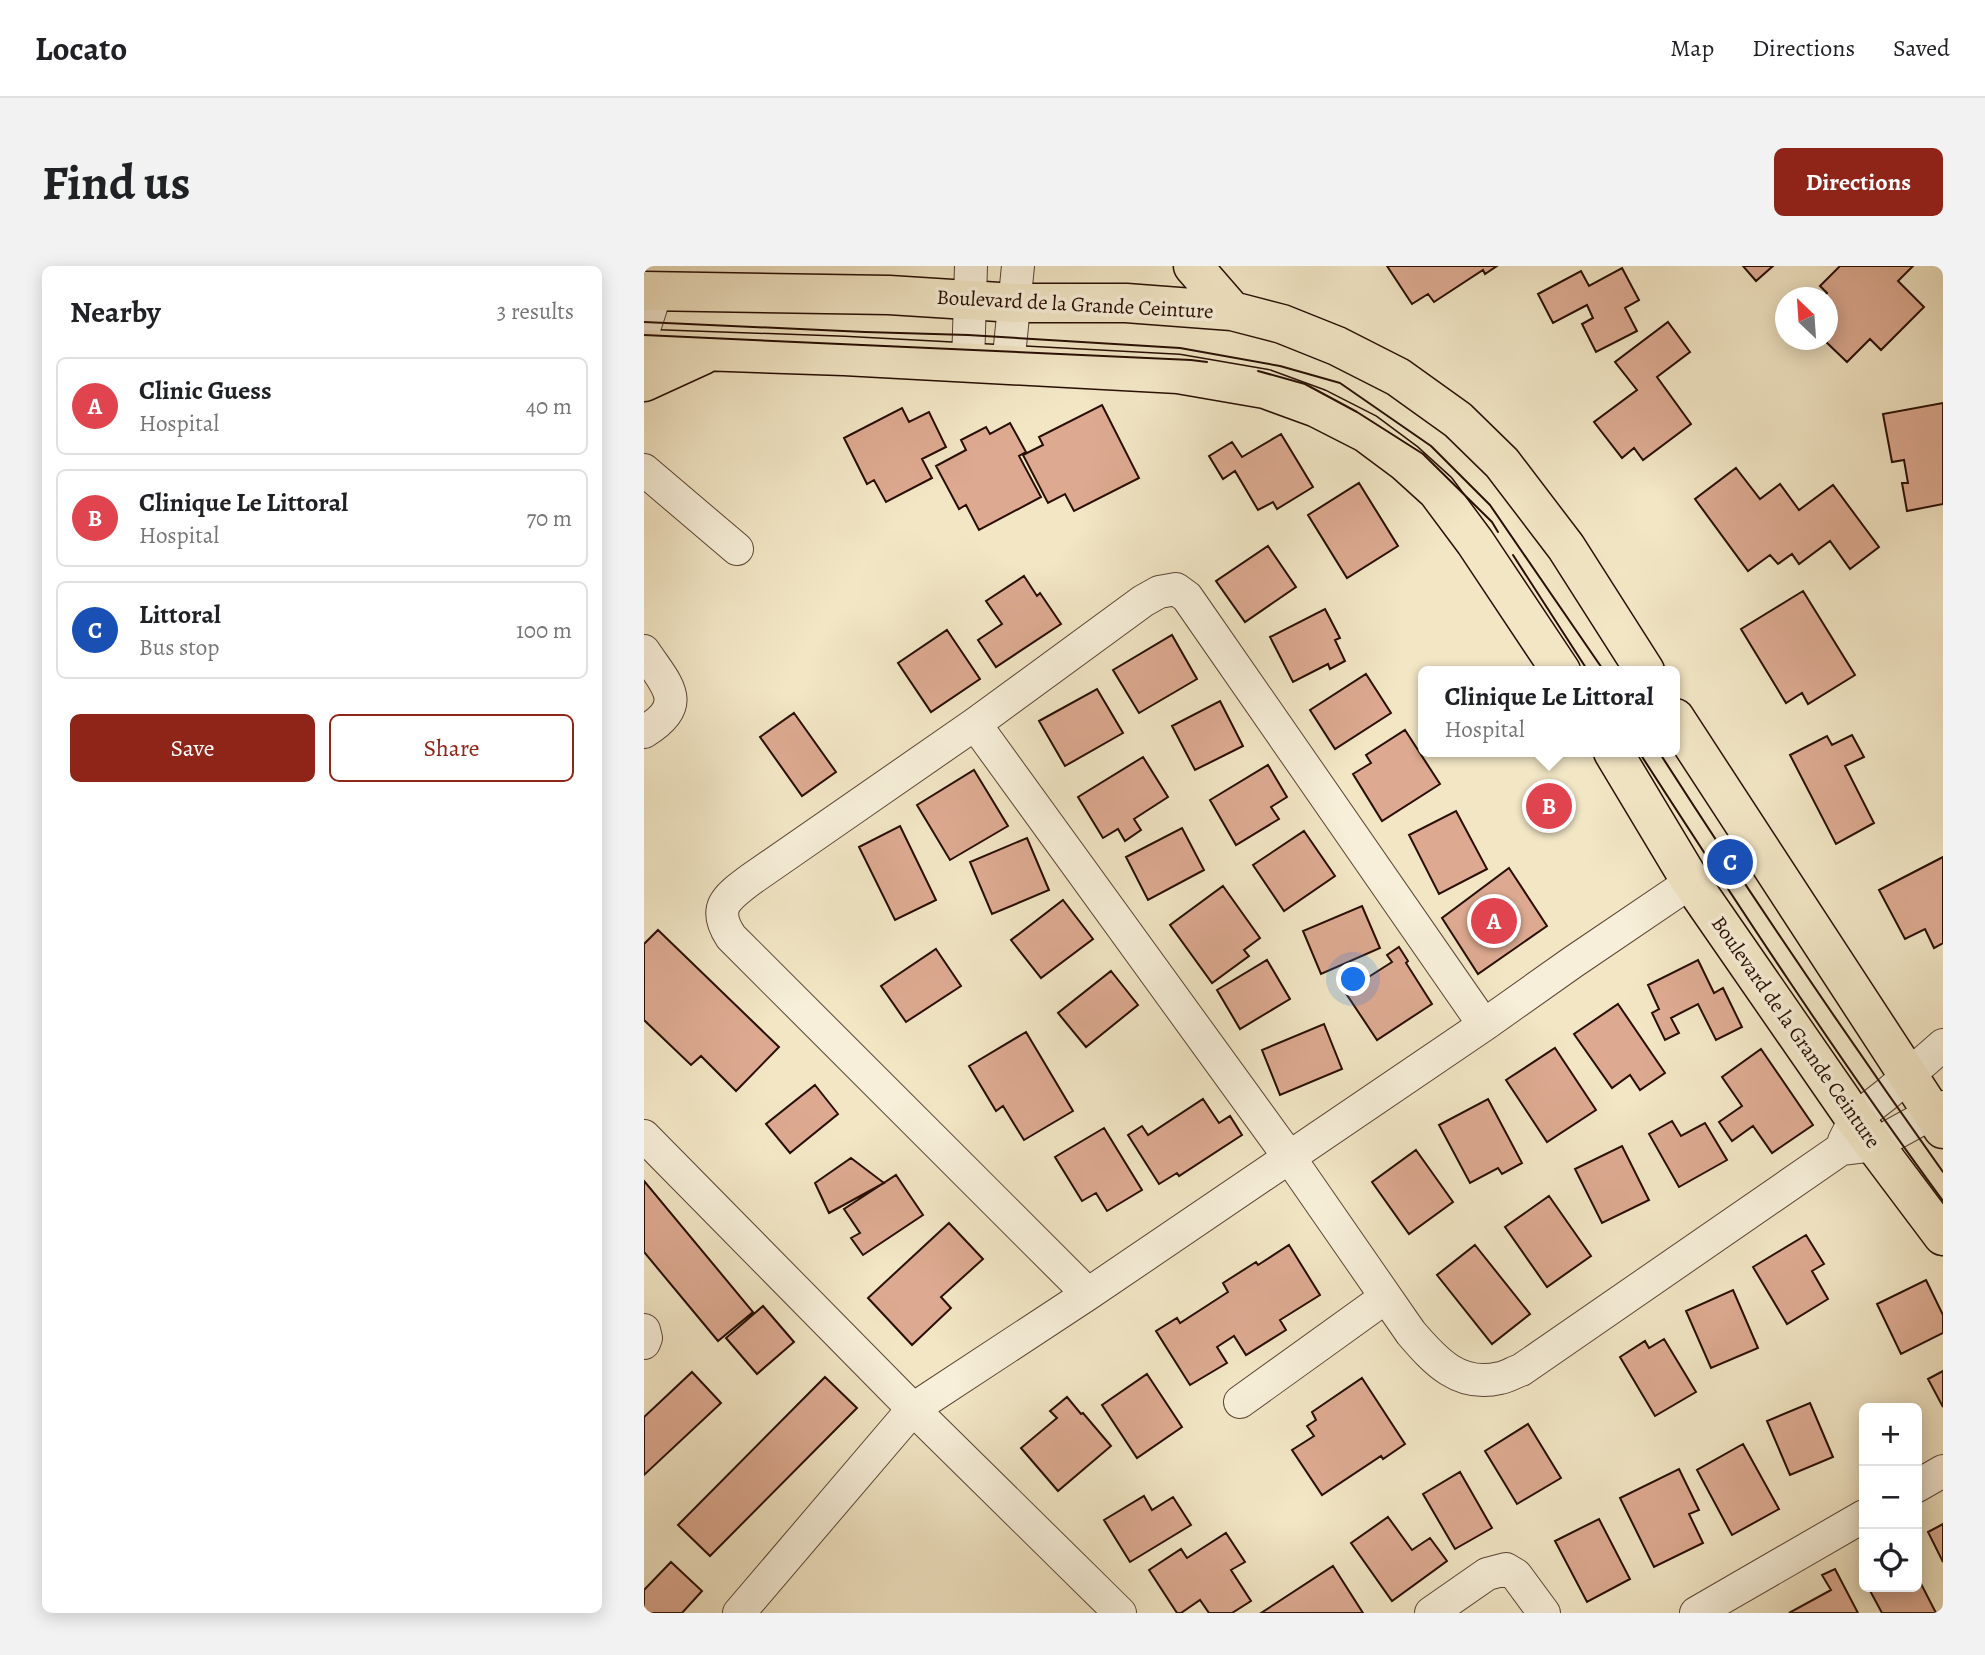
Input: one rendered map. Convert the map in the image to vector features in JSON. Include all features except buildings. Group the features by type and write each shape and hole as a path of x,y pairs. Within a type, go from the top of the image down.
{"main road":[{"path":"888,295 919,266"},
{"path":"1193,266 1232,311"},
{"name":"Boulevard de la Grande Ceinture","path":"650,292 888,295 971,283 1017,284 1126,303 1232,311 1282,324 1337,346 1398,377 1458,420 1502,463 1566,547 1642,666"},
{"path":"644,349 844,356 1178,374 1265,389 1317,408 1366,433 1405,462 1437,491 1475,542 1558,666"},
{"path":"644,382 713,351"},
{"path":"1680,726 1908,1076 1940,1117"},
{"name":"Boulevard de la Grande Ceinture","path":"1616,757 1691,882 1856,1137 1943,1236"}],"street":[{"path":"968,364 971,283"},
{"path":"1008,366 1017,284"},
{"path":"644,329 650,292"},
{"path":"644,470 737,549"},
{"path":"1088,1294 731,936 722,918 721,909 730,895 750,880 975,724 1143,601 1159,592 1176,589 1187,597 1484,1025"},
{"path":"644,651 668,688 671,700 665,717 644,732"},
{"path":"975,724 1289,1157 1411,1333 1433,1359 1454,1374 1478,1380 1500,1378 1521,1370 1856,1137 1908,1076 1943,1045"},
{"path":"739,1613 913,1409 1088,1294 1691,882"},
{"path":"1856,1137 1940,1117"},
{"path":"644,1136 913,1409 1120,1613"},
{"path":"1240,1402 1386,1297"},
{"path":"644,1329 644,1343"},
{"path":"1922,1483 1943,1471"},
{"path":"1696,1613 1859,1519"},
{"path":"1431,1613 1487,1574 1506,1569 1516,1575 1544,1613"}],"tram line":[{"path":"644,322 968,335 1180,348 1280,366 1340,383 1431,446 1490,505 1601,666"},
{"path":"644,335 1207,362"},
{"path":"1258,371 1305,384 1357,412 1423,454 1492,522 1498,532"},
{"path":"1513,555 1585,666"},
{"path":"1642,757 1788,979 1943,1201"},
{"path":"1662,757 1798,964 1943,1172"}],"place":[{"name":"Clinique Le Littoral","path":"1549,806"},
{"name":"Littoral","path":"1730,862"},
{"name":"Clinic Guess","path":"1494,921"}]}
